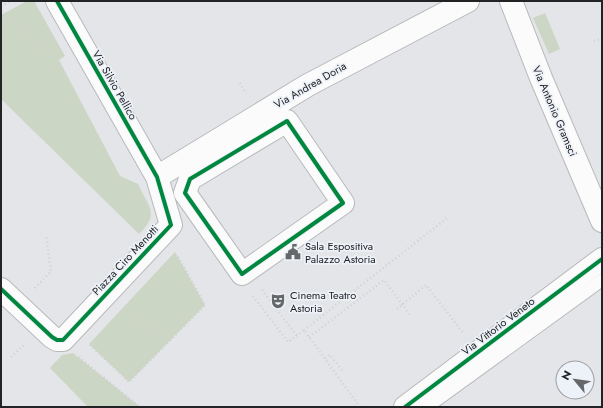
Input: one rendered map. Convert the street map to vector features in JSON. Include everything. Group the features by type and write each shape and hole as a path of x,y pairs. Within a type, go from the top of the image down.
{"street":[{"name":"Via Silvio Pellico","path":"57,1 157,178"},
{"name":"Via Andrea Doria","path":"157,178 308,85 468,1"},
{"name":"Via Antonio Gramsci","path":"511,1 541,78 602,221"},
{"path":"287,121 343,203 242,274 186,193 186,186 190,179 287,121"},
{"name":"Piazza Ciro Menotti","path":"65,346 63,340 171,225 157,178"},
{"name":"Via Vittorio Veneto","path":"405,407 602,259"},
{"path":"1,289 52,337 65,346"}],"lane":[{"path":"427,407 602,280"}],"path":[{"path":"1,6 10,1"},
{"path":"1,12 60,60"},
{"path":"594,41 602,39"},
{"path":"240,83 249,99"},
{"path":"242,274 239,278 288,342 447,218"},
{"path":"34,288 51,271 46,235"},
{"path":"85,340 129,382 205,305 175,252"},
{"path":"309,337 384,280 411,316"},
{"path":"396,309 426,285 467,338"},
{"path":"122,310 168,342"},
{"path":"304,330 360,407"},
{"path":"11,357 28,340"},
{"path":"65,346 140,407"},
{"path":"325,358 330,355 342,370"}],"green space":[{"path":"27,1 34,1 65,56 59,60 120,176 138,184 149,205 151,215 149,221 139,234 1,99 1,15"},
{"path":"545,13 560,49 549,54 533,18"},
{"path":"175,252 205,305 129,382 89,344"},
{"path":"73,353 140,407 88,407 50,368 62,355"}],"cycle path":[{"path":"1,289 52,337 57,340 63,340 171,225 157,177 57,1"},
{"path":"287,121 343,203 242,274 185,193 190,179 287,121"},
{"path":"405,407 602,259"}],"place":[{"name":"Sala Espositiva Palazzo Astoria","path":"293,252"},
{"name":"Cinema Teatro Astoria","path":"278,301"}]}
